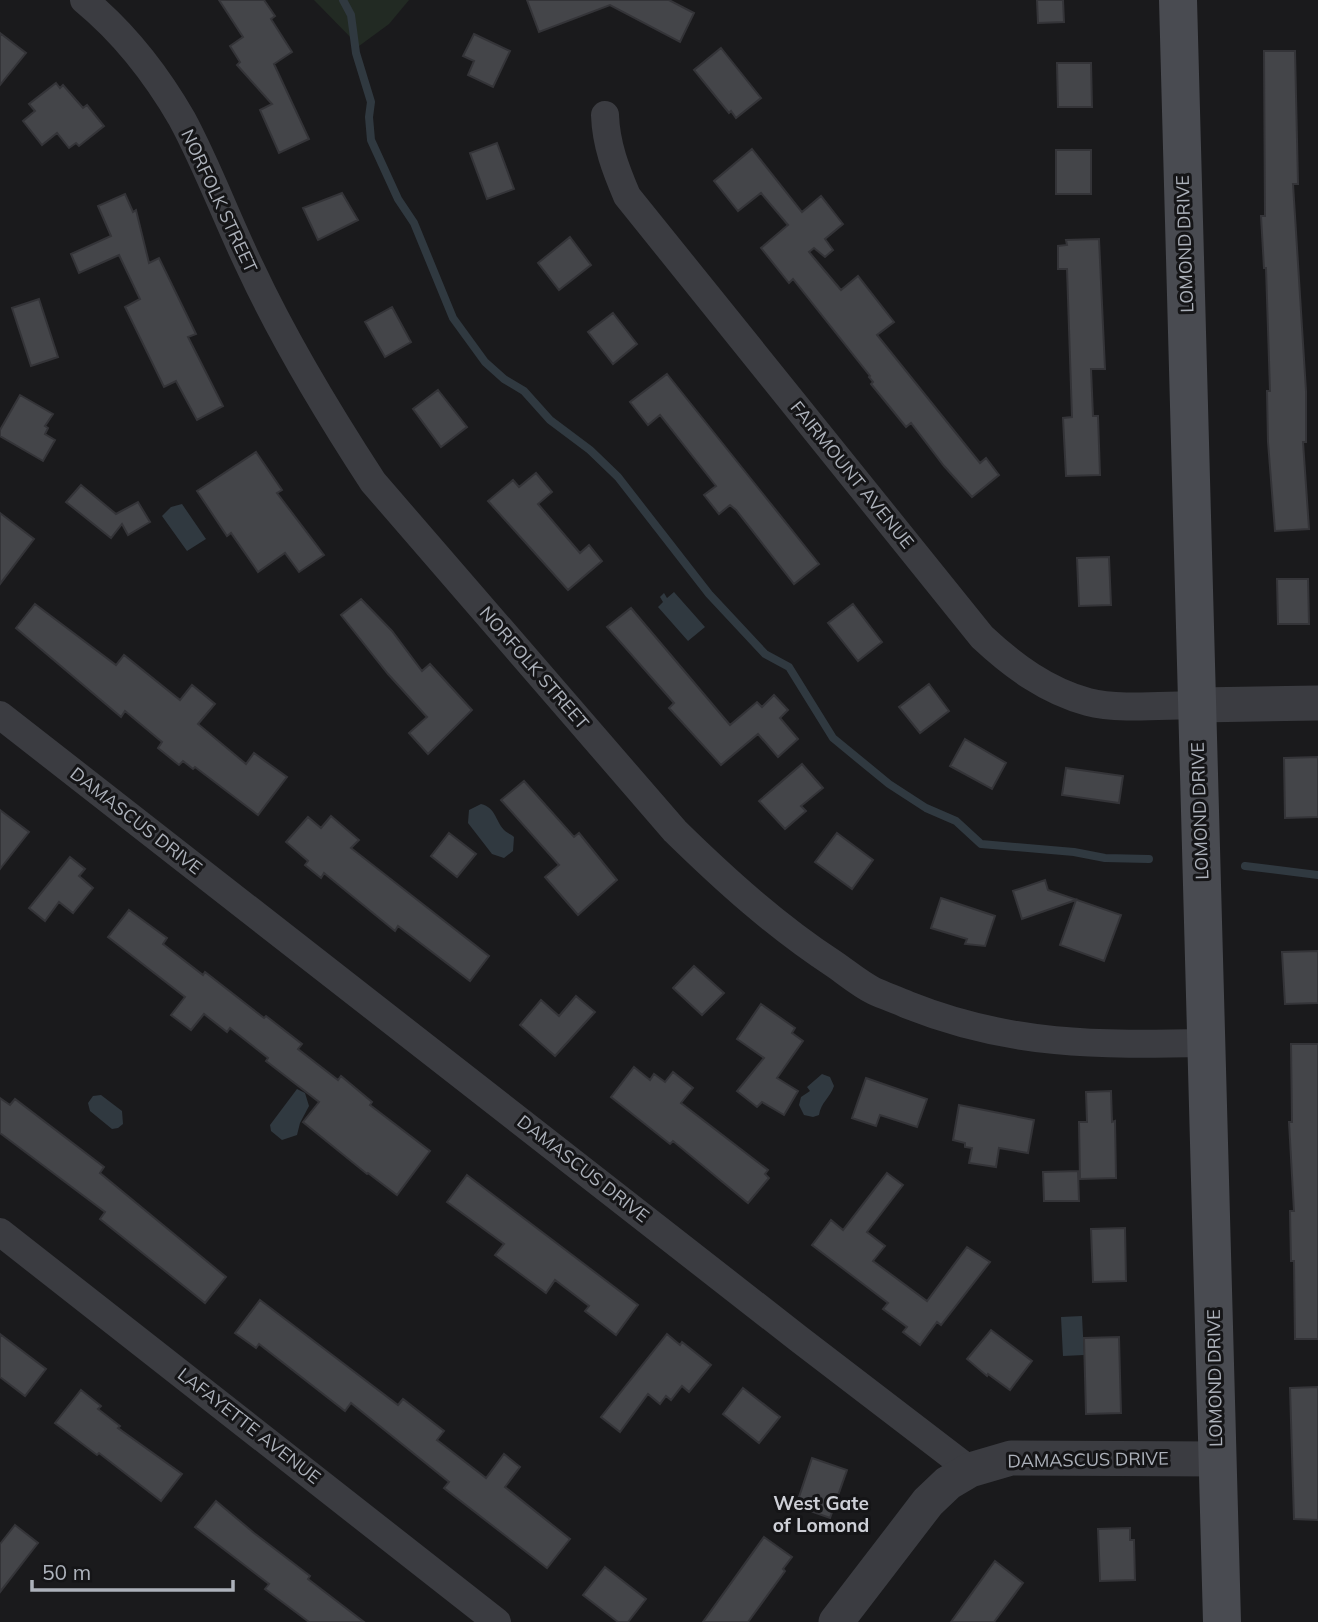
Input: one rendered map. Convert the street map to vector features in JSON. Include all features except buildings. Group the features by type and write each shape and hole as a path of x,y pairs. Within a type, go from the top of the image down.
{"main road":[{"name":"LOMOND DRIVE","path":"1178,0 1222,1622"}],"street":[{"name":"NORFOLK STREET","path":"84,0 104,16 131,46 176,109 284,337 331,419 373,482 675,831 729,884 798,941 874,991 939,1017 985,1030 1044,1040 1102,1045 1207,1043"},
{"name":"FAIRMOUNT AVENUE","path":"605,115 613,164 627,196 982,637 1010,662 1045,685 1089,702 1110,705 1197,705"},
{"path":"1197,705 1318,703"},
{"name":"DAMASCUS DRIVE","path":"0,715 970,1470 1011,1458 1218,1459"},
{"name":"LAFAYETTE AVENUE","path":"0,1232 496,1622"},
{"path":"836,1622 928,1502 948,1483 970,1470"}],"shaded area":[{"path":"314,0 409,0 389,24 359,46"},
{"path":"182,504 206,539 187,551 162,516 171,507"},
{"path":"674,592 705,627 688,641 658,607 663,602 660,597 664,593 667,598"},
{"path":"481,804 490,808 504,830 514,837 513,851 504,858 492,854 468,823 469,810"},
{"path":"822,1074 830,1077 834,1086 819,1115 804,1115 799,1105 801,1097 810,1091 807,1087"},
{"path":"297,1089 305,1093 309,1106 297,1135 282,1140 271,1131 270,1125"},
{"path":"101,1095 122,1111 123,1124 118,1128 112,1129 90,1111 88,1103 93,1096"},
{"path":"1082,1316 1084,1355 1063,1356 1061,1317"}],"waterway":[{"path":"343,0 351,15 356,53 371,102 371,140 398,199 414,223 453,318 485,362 504,379 524,391 550,420 590,450 618,477 709,594 765,654 789,667 833,738 889,784 926,808 956,821 981,844 1074,852 1105,858 1149,859"},
{"path":"1245,866 1318,875"}],"district":[{"name":"West Gate of Lomond","path":"821,1514"}]}
